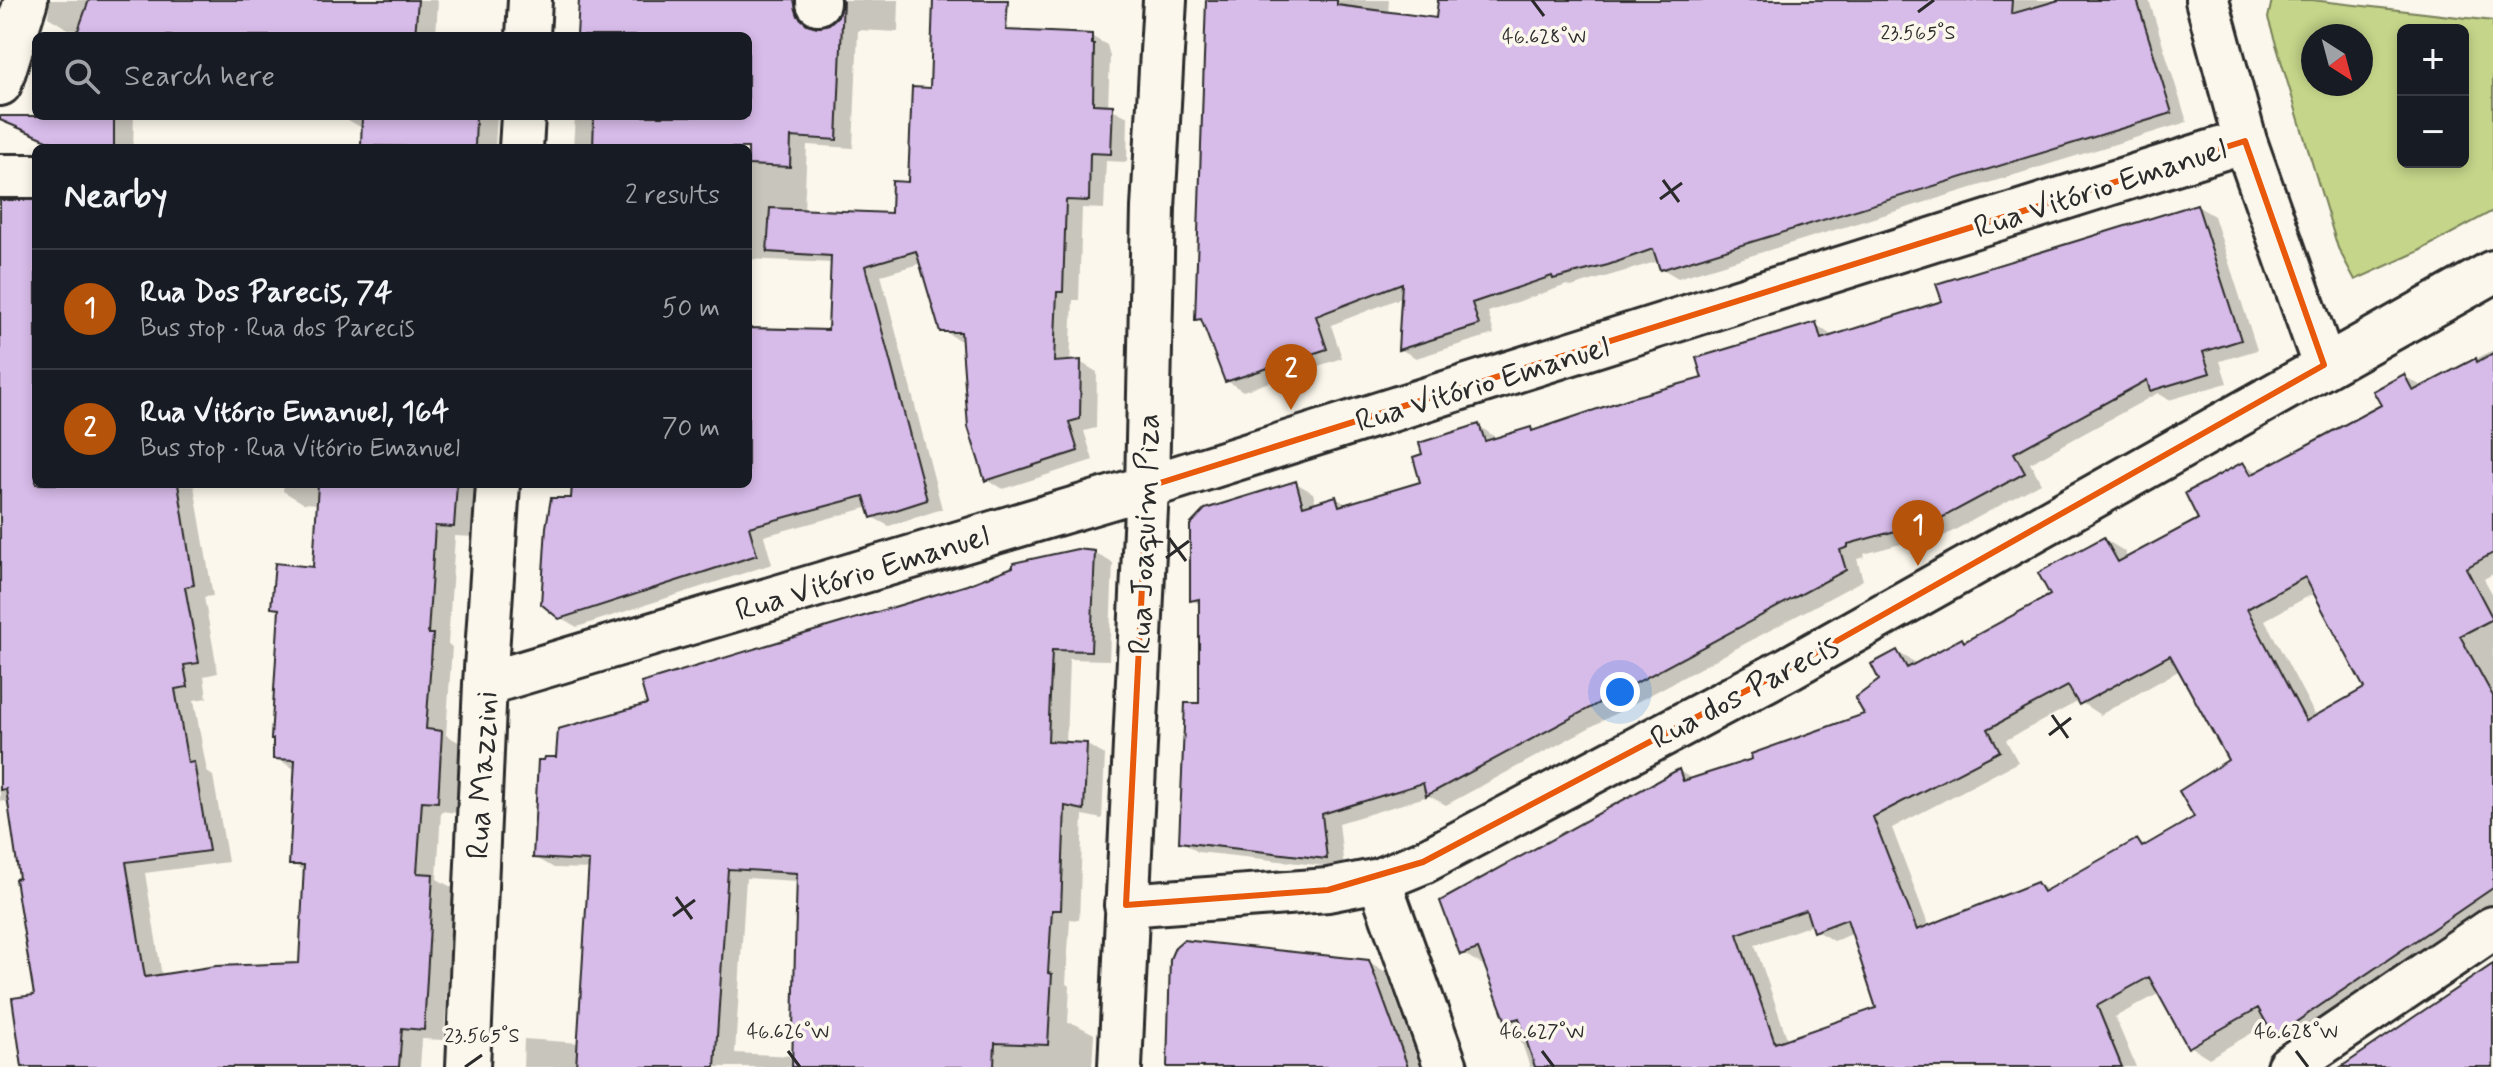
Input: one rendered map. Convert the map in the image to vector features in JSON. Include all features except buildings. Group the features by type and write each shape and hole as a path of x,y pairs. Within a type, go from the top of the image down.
{"street":[{"path":"0,84 26,0"},
{"path":"528,32 530,0"},
{"name":"Rua Joaquim Piza","path":"1120,1067 1147,487 1153,208 1165,0"},
{"path":"2207,0 2245,141 2324,365"},
{"path":"521,144 523,120"},
{"name":"Rua Vitório Emanuel","path":"485,684 1147,487 2245,141"},
{"path":"0,176 32,176"},
{"name":"Rua dos Parecis","path":"1126,905 1328,890 1379,880 1423,862 1789,668 2493,272"},
{"name":"Rua Mazzini","path":"468,1067 485,684 498,488"},
{"path":"1379,880 1446,1067"},
{"path":"2288,1067 2493,928"}],"highlighted area":[{"path":"2245,141 2324,365 1789,668 1423,862 1328,890 1126,905 1147,487"}],"green space":[{"path":"2272,0 2312,0 2493,21 2493,211 2417,252 2355,280 2338,248 2268,18"}],"place":[{"name":"Rua Vitório Emanuel, 164","path":"1291,410"},
{"name":"Rua Dos Parecis, 74","path":"1918,566"}]}
